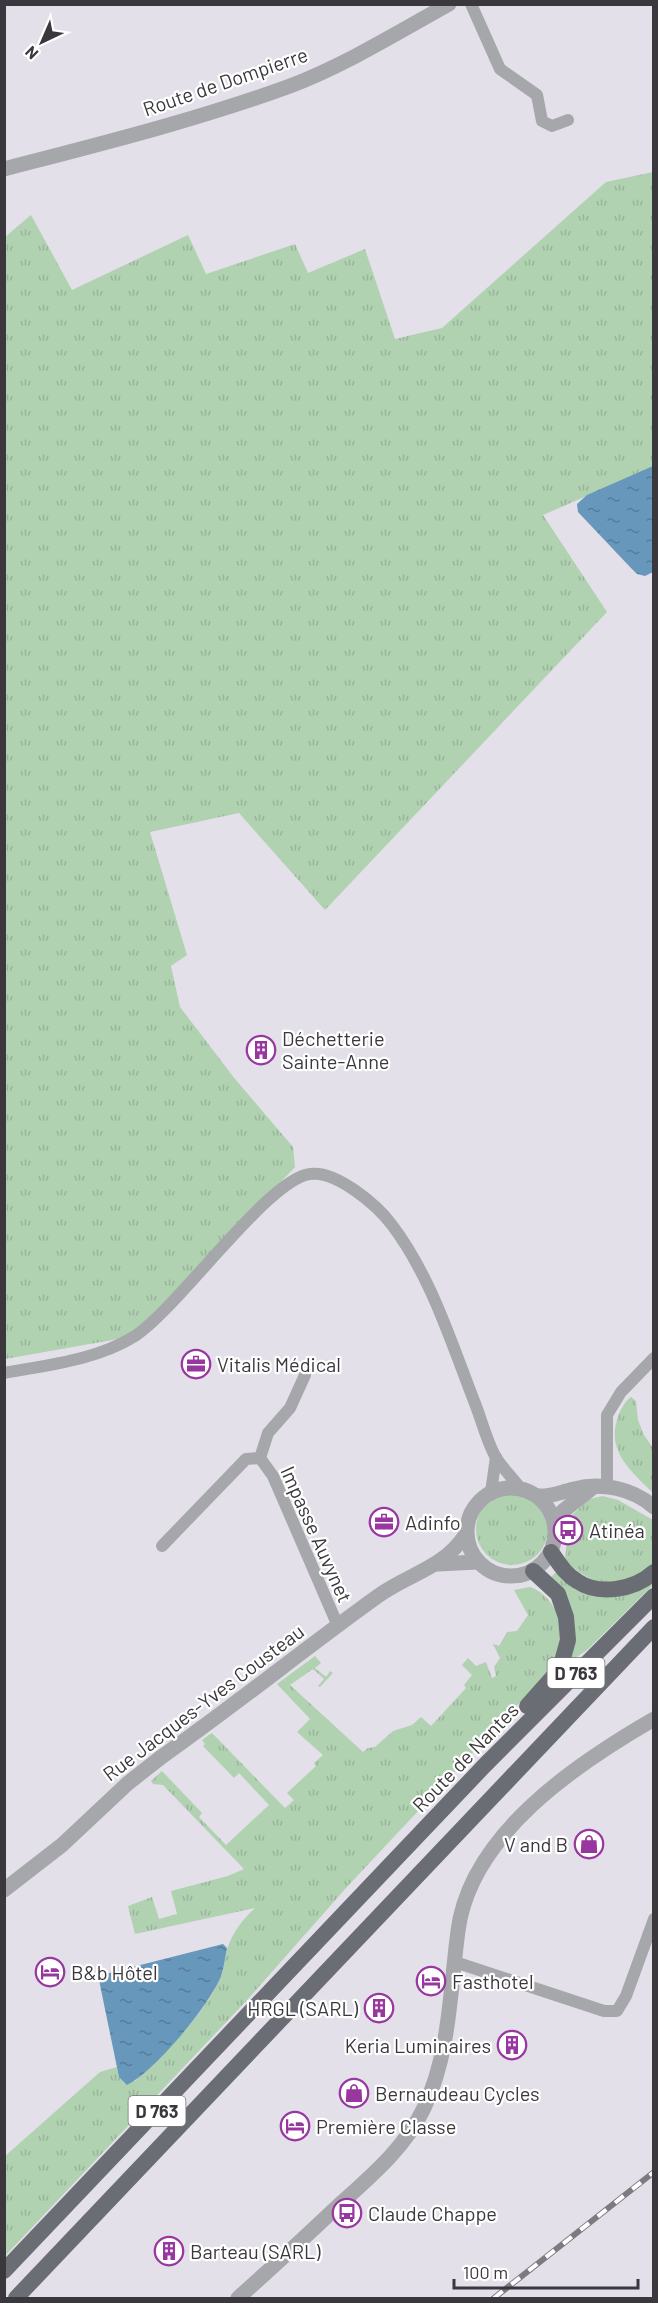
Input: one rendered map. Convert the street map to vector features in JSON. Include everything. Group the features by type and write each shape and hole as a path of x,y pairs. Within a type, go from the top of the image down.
{"highway":[{"path":"551,1552 577,1582 592,1588 610,1589 631,1585 654,1572"},
{"path":"498,1751 506,1728 560,1669 568,1640 566,1617 558,1594 533,1572"},
{"name":"Route de Nantes","path":"4,2271 498,1751 654,1596"},
{"name":"D 763","path":"16,2298 654,1626"}],"street":[{"name":"Route de Dompierre","path":"4,169 215,111 292,85 382,42 448,4"},
{"path":"471,4 501,69 537,95 542,121 552,126 568,120"},
{"path":"4,1372 64,1362 112,1347 135,1336 160,1314 272,1196 296,1178 311,1173 352,1188 391,1223 410,1251 436,1305 496,1457 520,1488"},
{"path":"555,1524 563,1511 599,1487 607,1415 621,1392 654,1358"},
{"path":"162,1546 246,1459 260,1458 268,1433 290,1408 304,1375"},
{"path":"491,1492 496,1457"},
{"name":"Impasse Auvynet","path":"260,1458 273,1476 338,1626"},
{"path":"538,1496 546,1504 555,1524 556,1539 551,1552 533,1572 519,1577 504,1576 489,1571 477,1562 466,1534 473,1509 491,1492 505,1488 520,1488 538,1496 553,1497 575,1488 599,1487 628,1491 654,1506"},
{"name":"Rue Jacques-Yves Cousteau","path":"4,1890 62,1845 152,1765 380,1594 438,1564 457,1548 466,1534"},
{"name":"Rue Jacques-Yves Cousteau","path":"438,1564 477,1562"},
{"path":"238,2298 373,2174 414,2126 431,2091 442,2054 460,1920 470,1886 486,1857 506,1830 540,1798 627,1734 654,1719"},
{"path":"455,1962 604,2011 617,2010 626,1996 654,1919"}],"green space":[{"path":"653,172 653,467 543,515 607,612 325,910 239,813 150,832 187,955 171,966 180,1007 235,1079 293,1147 295,1167 135,1336 5,1359 5,237 31,215 72,290 188,235 206,274 295,244 308,273 365,249 395,339 442,328 606,182"},
{"path":"631,1397 636,1401 638,1420 644,1435 653,1448 653,1493 623,1461 615,1442 620,1411"},
{"path":"519,1493 538,1503 546,1515 548,1529 546,1543 538,1555 526,1563 505,1565 486,1555 478,1543 476,1522 486,1503 498,1495"},
{"path":"603,1496 618,1500 653,1520 653,1565 640,1574 618,1583 598,1582 565,1561 569,1518 589,1499"},
{"path":"557,1571 581,1589 653,1578 653,1585 587,1650 568,1663 550,1578"},
{"path":"530,1587 545,1596 560,1619 562,1645 553,1667 346,1888 249,1998 5,2256 4,2157 100,2072 117,2067 119,2077 135,2081 156,2061 186,2029 212,1994 235,1932 255,1908 135,1934 128,1906 152,1897 159,1919 177,1914 171,1891 228,1876 244,1869 163,1785 153,1784 151,1781 162,1771 202,1813 199,1817 226,1845 269,1805 239,1773 234,1778 203,1746 205,1744 202,1740 212,1733 285,1808 294,1800 287,1793 316,1766 314,1763 323,1755 297,1732 310,1719 277,1684 315,1656 321,1663 315,1668 326,1677 330,1671 333,1673 320,1687 318,1686 324,1679 313,1669 290,1685 363,1752 375,1747 393,1731 412,1725 421,1717 431,1726 466,1688 464,1685 472,1675 462,1665 468,1658 476,1666 486,1662 492,1678 496,1676 494,1667 500,1658 493,1644 499,1646 507,1632 517,1631 528,1615 514,1590"}],"water":[{"path":"653,466 653,572 645,576 637,574 578,512 577,504 587,495"},
{"path":"223,1944 227,1948 221,1976 194,2020 152,2067 127,2085 119,2077 99,1980 105,1974"}],"railway":[{"path":"494,2298 654,2172"}],"place":[{"name":"Déchetterie Sainte-Anne","path":"261,1050"},
{"name":"Vitalis Médical","path":"196,1364"},
{"name":"Adinfo","path":"384,1522"},
{"name":"Atinéa","path":"568,1530"},
{"name":"V and B","path":"589,1844"},
{"name":"B&b Hôtel","path":"50,1972"},
{"name":"Fasthotel","path":"431,1981"},
{"name":"HRGL (SARL)","path":"379,2008"},
{"name":"Keria Luminaires","path":"512,2045"},
{"name":"Bernaudeau Cycles","path":"354,2093"},
{"name":"Première Classe","path":"295,2126"},
{"name":"Claude Chappe","path":"347,2213"},
{"name":"Barteau (SARL)","path":"169,2251"}]}
